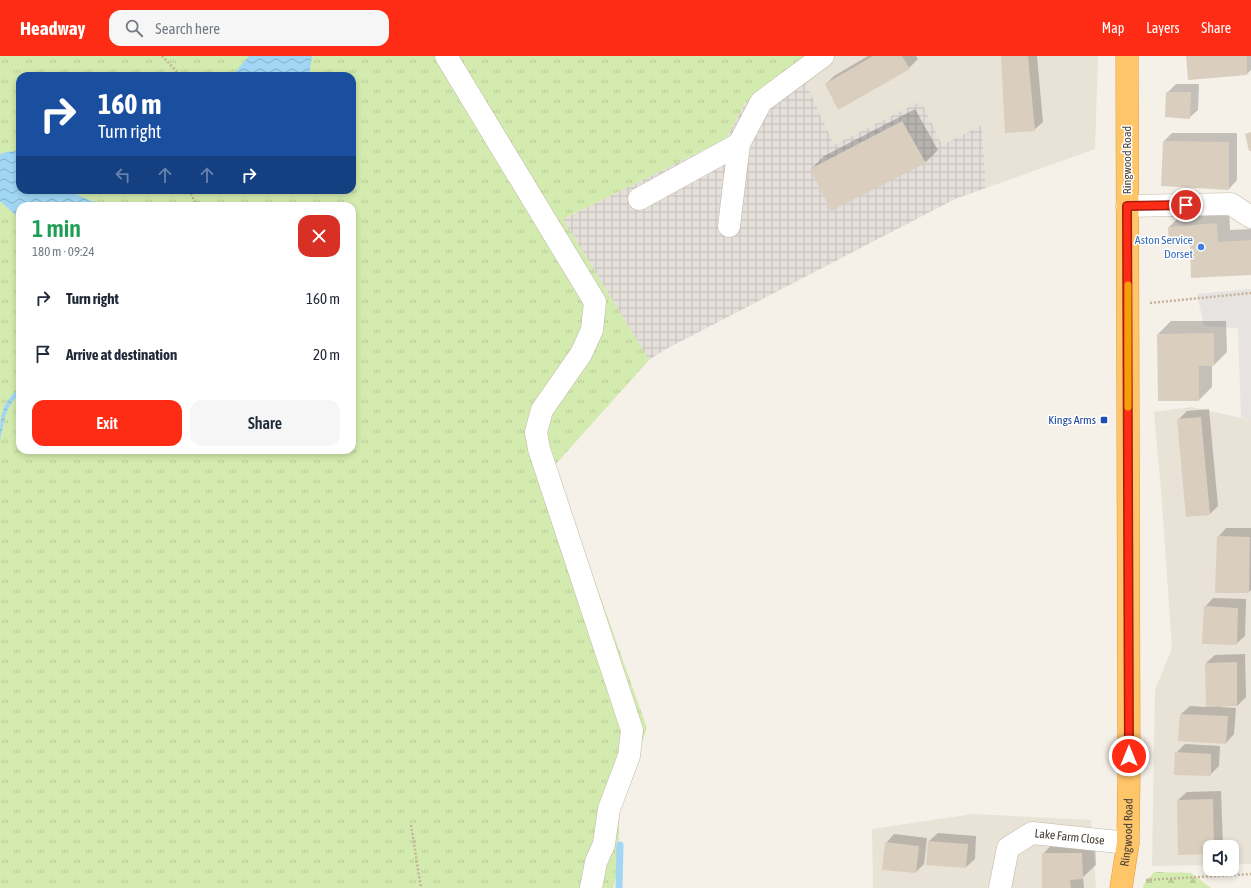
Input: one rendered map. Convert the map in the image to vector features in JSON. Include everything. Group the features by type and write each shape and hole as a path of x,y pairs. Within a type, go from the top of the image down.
{"highway":[{"name":"Ringwood Road","path":"1122,885 1128,843 1129,756 1127,56"}],"street":[{"path":"446,56 595,302 592,330 581,354 542,410 536,432 539,449 632,730 629,756 609,809 604,844 596,862 591,888"},
{"path":"729,226 739,144 761,102 823,56"},
{"path":"639,199 739,144"},
{"path":"1127,206 1231,204 1251,217"},
{"name":"Lake Farm Close","path":"1000,888 1008,848 1032,833 1128,843"}],"path":[{"path":"162,56 177,72"},
{"path":"1128,305 1251,293"},
{"path":"411,825 421,888"},
{"path":"1122,885 1251,874"}],"shaded area":[{"path":"811,56 1098,56 1095,149 986,188 982,125 942,145 849,139 834,146 798,66"},
{"path":"798,66 834,145 921,101 942,145 982,125 986,188 955,199 666,349 649,360 563,219 726,139 745,103"},
{"path":"1251,289 1251,420 1241,417 1238,328 1204,326 1197,294"},
{"path":"1191,407 1251,420 1251,864 1239,864 1239,840 1203,840 1203,865 1152,866 1155,690 1172,648 1154,412"},
{"path":"973,814 1091,820 1096,888 873,888 872,829"}],"green space":[{"path":"0,56 811,56 745,103 726,139 563,219 649,360 554,466 647,728 619,811 619,869 613,888 0,888"},
{"path":"1154,872 1191,873 1211,888 1143,888 1144,884"}],"water":[{"path":"249,56 312,56 310,72 235,72"},
{"path":"16,151 16,194 75,194 98,202 16,202 16,215 0,201 0,154"},
{"path":"16,391 16,398 8,409 0,440 1,417 5,405"}],"building":[{"path":"873,56 902,56 910,69 838,110 825,84"},
{"path":"1001,56 1028,56 1035,131 1005,133"},
{"path":"1186,56 1247,56 1247,75 1188,80"},
{"path":"1166,92 1191,92 1190,119 1165,117"},
{"path":"902,121 926,163 831,211 810,169"},
{"path":"1251,132 1251,151 1249,151 1245,134"},
{"path":"1163,141 1229,142 1229,190 1161,186"},
{"path":"1217,223 1218,242 1251,240 1251,275 1191,278 1190,243 1169,245 1168,227"},
{"path":"1214,333 1214,366 1199,366 1199,401 1158,401 1157,334"},
{"path":"1201,417 1210,515 1186,517 1177,419"},
{"path":"1217,536 1250,537 1249,593 1215,593"},
{"path":"1204,606 1238,608 1237,645 1202,644"},
{"path":"1237,662 1237,706 1206,707 1205,663"},
{"path":"1180,714 1228,716 1226,744 1178,741"},
{"path":"1175,752 1211,754 1211,776 1174,775"},
{"path":"1213,799 1214,840 1203,840 1203,854 1178,855 1177,800"},
{"path":"928,841 968,844 966,868 926,865"},
{"path":"885,842 919,846 916,873 882,870"},
{"path":"1042,853 1082,853 1083,879 1070,880 1071,888 1042,888"}],"waterway":[{"path":"619,888 620,845"}],"slow traffic":[{"path":"1128,285 1128,407"}],"place":[{"name":"Aston Service Dorset","path":"1201,247"},
{"name":"Kings Arms","path":"1104,420"}],"route":[{"path":"1129,756 1127,206 1186,205"}]}
